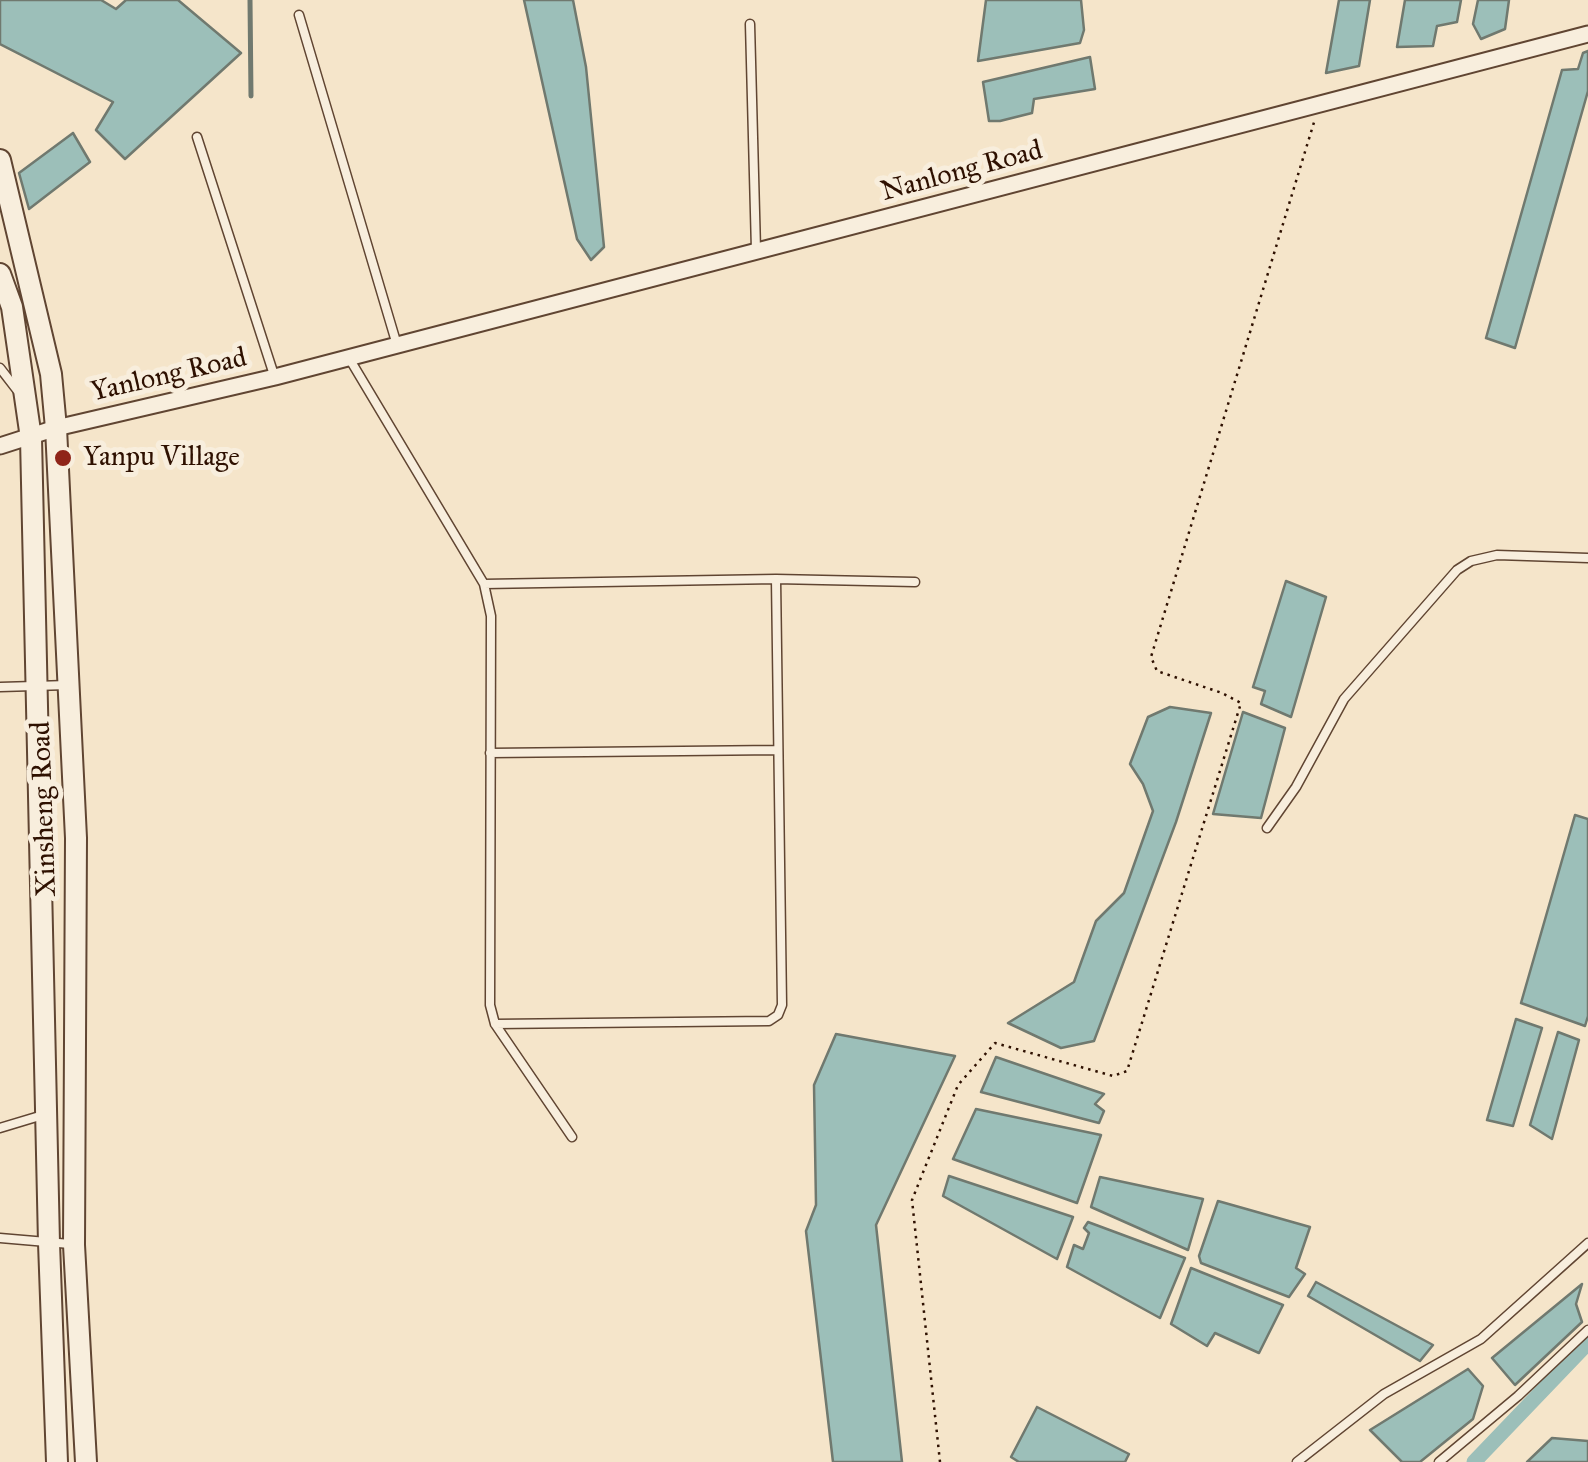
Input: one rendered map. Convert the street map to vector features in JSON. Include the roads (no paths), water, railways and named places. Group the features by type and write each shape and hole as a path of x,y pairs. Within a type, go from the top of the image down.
{"street":[{"name":"Nanlong Road","path":"349,358 1588,34"},
{"name":"Xinsheng Road","path":"0,160 51,374 56,428 76,838 74,1245 86,1462"},
{"name":"Xinsheng Road","path":"0,274 12,306 31,438 49,1244 58,1462"},
{"name":"Yanlong Road","path":"0,446 56,428 349,358"}],"lane":[{"path":"299,15 398,345"},
{"path":"750,24 756,252"},
{"path":"196,137 275,377"},
{"path":"349,358 484,584 490,616 490,1006 494,1024 572,1137"},
{"path":"0,368 29,406"},
{"path":"1267,828 1296,788 1344,699 1457,570 1471,561 1497,555 1588,558"},
{"path":"494,1024 769,1020 778,1015 782,1005 776,580"},
{"path":"484,584 914,582"},
{"path":"0,687 68,685"},
{"path":"490,753 778,750"},
{"path":"0,1128 46,1114"},
{"path":"0,1238 74,1245"},
{"path":"1297,1462 1384,1394 1481,1339 1588,1243"},
{"path":"1439,1462 1588,1330"}],"water":[{"path":"0,0 101,0 116,9 126,0 178,0 241,53 125,159 96,130 113,102 0,44"},
{"path":"524,0 573,0 586,67 604,247 591,260 577,239"},
{"path":"986,0 1081,0 1084,30 1080,43 978,61"},
{"path":"1339,0 1370,0 1359,66 1326,73"},
{"path":"1405,0 1461,0 1457,22 1437,26 1433,46 1397,47"},
{"path":"1478,0 1509,0 1505,29 1481,39 1473,24"},
{"path":"1588,51 1588,91 1515,348 1486,338 1562,70 1578,69 1583,53"},
{"path":"1090,57 1095,89 1034,99 1032,113 989,121 983,82"},
{"path":"73,133 90,162 29,209 19,173"},
{"path":"1286,581 1326,597 1291,717 1261,704 1265,691 1253,687"},
{"path":"1170,707 1211,713 1176,822 1094,1041 1061,1048 1008,1023 1074,982 1096,921 1124,893 1153,811 1130,764 1148,717"},
{"path":"1243,712 1285,728 1261,818 1213,814"},
{"path":"1575,815 1588,819 1585,1026 1521,1003"},
{"path":"1516,1019 1542,1028 1513,1126 1487,1120"},
{"path":"1558,1032 1579,1040 1552,1139 1530,1125"},
{"path":"836,1034 955,1056 876,1225 902,1462 833,1462 806,1231 816,1205 814,1085"},
{"path":"996,1057 1104,1094 1095,1104 1104,1111 1099,1123 981,1092"},
{"path":"976,1109 1101,1135 1077,1203 953,1159"},
{"path":"949,1176 1073,1217 1057,1259 943,1196"},
{"path":"1100,1177 1203,1199 1188,1250 1091,1207"},
{"path":"1218,1201 1310,1227 1296,1268 1305,1274 1289,1297 1201,1263 1199,1256"},
{"path":"1088,1222 1185,1258 1160,1318 1067,1267 1074,1245 1083,1249"},
{"path":"1191,1268 1283,1305 1259,1353 1215,1333 1207,1346 1171,1324"},
{"path":"1316,1282 1433,1345 1420,1361 1308,1296"},
{"path":"1582,1284 1576,1304 1582,1322 1515,1385 1492,1358"},
{"path":"1468,1369 1483,1386 1473,1419 1420,1462 1402,1462 1370,1430"},
{"path":"1037,1407 1129,1454 1125,1462 1019,1462 1011,1457"},
{"path":"1552,1438 1588,1441 1588,1462 1527,1462"}],"waterway":[{"path":"250,0 251,96"},
{"path":"1474,1462 1588,1343"}],"place":[{"name":"Yanpu Village","path":"63,458"}]}
